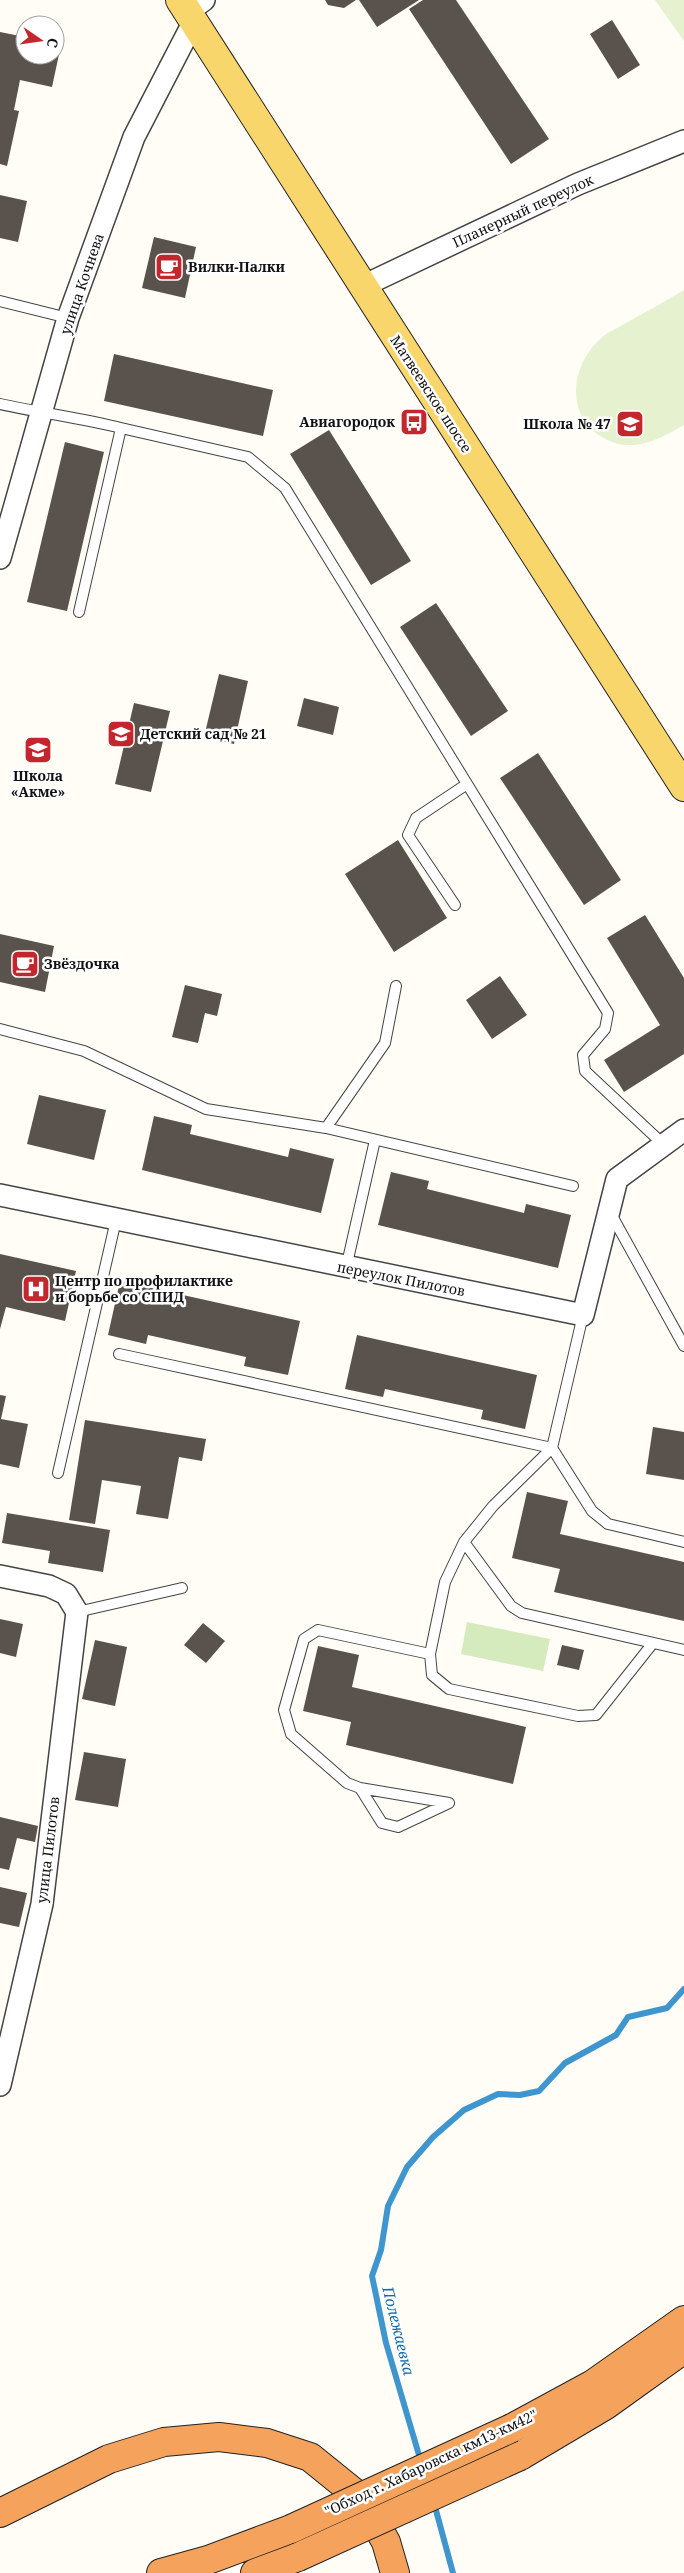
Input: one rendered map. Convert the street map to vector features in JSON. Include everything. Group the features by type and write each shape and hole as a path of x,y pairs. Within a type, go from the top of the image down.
{"highway":[{"path":"593,2384 684,2298"},
{"name":"\"Обход г. Хабаровска км13-км42\"","path":"161,2573 208,2560 291,2528 512,2428 593,2384 684,2320"},
{"name":"\"Обход г. Хабаровска км13-км42\"","path":"255,2573 298,2557 520,2456 606,2405 684,2349"},
{"path":"0,2513 109,2459 164,2442 218,2437 267,2442 310,2457 362,2499 386,2542 394,2573"}],"main road":[{"name":"Матвеевское шоссе","path":"191,8 363,286 684,787"}],"street":[{"name":"улица Кочнева","path":"0,558 68,318 134,137 191,8"},
{"name":"Планерный переулок","path":"363,286 578,184 684,141"},
{"path":"583,1315 617,1179 684,1130"},
{"name":"переулок Пилотов","path":"0,1196 583,1315"},
{"path":"0,1576 49,1586 66,1594 77,1612"},
{"name":"улица Пилотов","path":"0,2085 42,1904 77,1612"}],"lane":[{"path":"0,301 68,318"},
{"path":"0,404 42,413 78,417 248,456 285,488 608,1013 605,1029 583,1055 585,1071 664,1145"},
{"path":"79,612 121,428"},
{"path":"455,905 408,835 416,818 467,784"},
{"path":"326,1128 385,1043 396,986"},
{"path":"0,1030 84,1051 206,1109 326,1128 573,1186"},
{"path":"346,1268 375,1140"},
{"path":"609,1211 684,1346"},
{"path":"58,1472 116,1220"},
{"path":"583,1315 552,1448 493,1506 464,1542 446,1582 430,1654 432,1675 449,1689 578,1716 596,1714 653,1642"},
{"path":"119,1354 552,1448 592,1511 608,1524 684,1542"},
{"path":"464,1542 511,1606 522,1613 684,1650"},
{"path":"77,1612 182,1588"},
{"path":"360,1788 382,1823 398,1827 449,1803 360,1788 347,1783 291,1734 284,1710 304,1639 318,1630 430,1654"}],"green space":[{"path":"655,0 684,0 684,41"},
{"path":"684,290 684,425 669,434 642,444 624,445 599,435 587,424 579,411 576,396 581,366 590,351 606,334"},
{"path":"467,1622 550,1639 543,1671 461,1654"}],"building":[{"path":"325,0 356,0 344,8 328,5"},
{"path":"359,0 419,0 377,27"},
{"path":"423,0 456,0 549,139 511,164 409,9"},
{"path":"612,20 640,65 618,79 590,34"},
{"path":"0,32 15,35 15,65 57,65 52,87 20,80 14,110 19,111 7,166 0,164"},
{"path":"0,195 27,201 18,242 0,238"},
{"name":"Вилки-Палки","path":"154,237 196,247 185,298 142,288"},
{"path":"114,354 273,390 263,436 104,401"},
{"path":"329,430 411,561 371,585 290,454"},
{"path":"65,442 104,452 67,611 27,602"},
{"path":"436,603 508,711 471,736 400,627"},
{"path":"219,674 248,681 234,744 204,737"},
{"path":"304,698 339,707 333,735 297,726"},
{"path":"134,703 170,711 151,792 115,784"},
{"path":"538,753 621,880 584,905 500,778"},
{"path":"398,840 447,918 394,952 345,874"},
{"path":"645,915 684,978 684,1054 624,1092 604,1060 660,1025 607,938"},
{"name":"Звёздочка","path":"0,934 54,946 45,992 0,982"},
{"path":"500,976 527,1015 492,1039 466,1000"},
{"path":"185,985 222,994 217,1016 205,1013 198,1043 172,1037"},
{"path":"39,1095 106,1110 94,1160 27,1144"},
{"path":"154,1116 192,1125 190,1134 288,1157 290,1148 334,1159 321,1213 142,1170"},
{"path":"391,1172 429,1181 427,1189 524,1213 526,1204 571,1215 558,1268 378,1225"},
{"name":"Центр по профилактике и борьбе со СПИД","path":"0,1254 76,1271 65,1321 6,1307 0,1329"},
{"path":"120,1281 300,1321 288,1375 244,1366 246,1357 148,1335 146,1344 108,1335"},
{"path":"357,1335 537,1375 525,1429 481,1419 483,1410 385,1389 383,1397 345,1389"},
{"path":"0,1395 6,1396 1,1419 28,1424 19,1468 0,1464"},
{"path":"85,1420 206,1439 202,1461 179,1457 168,1519 136,1514 141,1486 102,1480 95,1524 69,1520"},
{"path":"653,1427 684,1432 684,1480 646,1474"},
{"path":"527,1492 568,1501 560,1534 684,1562 684,1621 554,1592 560,1569 512,1558"},
{"path":"7,1513 110,1530 103,1572 48,1563 50,1551 2,1543"},
{"path":"0,1619 23,1624 16,1657 0,1653"},
{"path":"203,1623 225,1641 206,1663 184,1645"},
{"path":"95,1640 127,1647 115,1706 82,1699"},
{"path":"562,1645 584,1650 579,1670 557,1665"},
{"path":"318,1646 359,1655 352,1687 526,1727 513,1784 346,1745 351,1722 303,1711"},
{"path":"84,1752 126,1759 118,1807 75,1800"},
{"path":"0,1817 38,1826 35,1842 17,1838 9,1870 0,1868"},
{"path":"0,1887 27,1893 19,1927 0,1923"}],"waterway":[{"name":"Полежаевка","path":"421,2462 386,2343 372,2276 381,2250 388,2206 407,2167 433,2137 464,2110 498,2094 520,2095 539,2091 565,2063 616,2035 628,2017 667,2008 684,1989"},
{"name":"Полежаевка","path":"434,2503 453,2573"}],"place":[{"name":"Вилки-Палки","path":"169,267"},
{"name":"Авиагородок","path":"414,422"},
{"name":"Школа № 47","path":"630,424"},
{"name":"Детский сад № 21","path":"121,734"},
{"name":"Школа «Акме»","path":"38,750"},
{"name":"Звёздочка","path":"25,964"},
{"name":"Центр по профилактике и борьбе со СПИД","path":"36,1289"}]}
